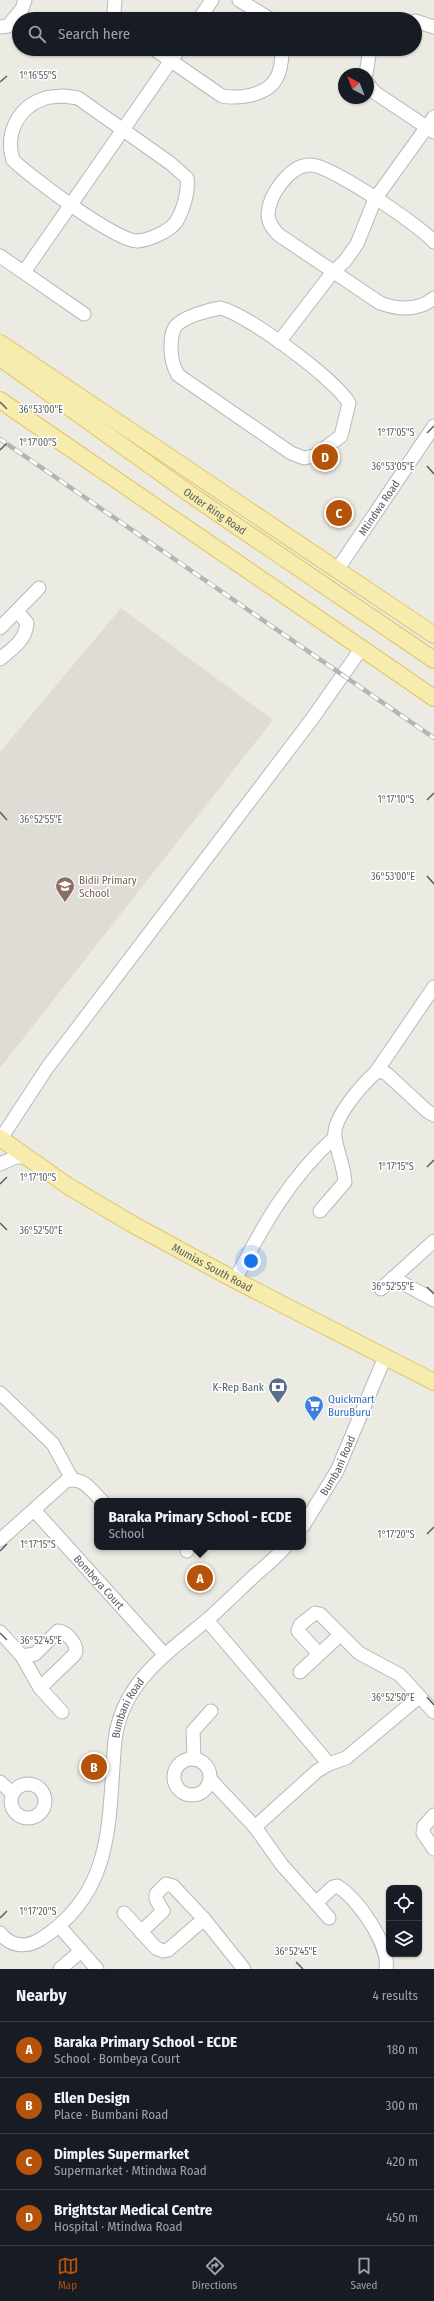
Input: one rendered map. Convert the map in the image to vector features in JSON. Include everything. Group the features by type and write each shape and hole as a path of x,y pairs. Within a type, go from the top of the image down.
{"main road":[{"path":"0,343 434,635"},
{"name":"Outer Ring Road","path":"0,358 216,512 434,660"},
{"path":"0,400 434,698"},
{"name":"Mumias South Road","path":"0,1139 100,1206 235,1280 434,1382"}],"street":[{"path":"20,12 25,0"},
{"path":"114,12 115,0"},
{"path":"204,12 212,0"},
{"path":"239,0 259,12"},
{"path":"0,27 8,26 12,21"},
{"path":"422,23 434,27"},
{"path":"164,56 222,96 234,98 269,87 278,74 282,56"},
{"path":"24,272 174,56"},
{"path":"367,68 369,56"},
{"path":"279,342 332,273 345,261 357,244 375,199 432,126 374,92"},
{"path":"64,96 78,98 122,130 170,163 187,178 188,187 180,216 173,226 138,241 123,238 72,205 13,160 11,152 11,135 18,117 28,107 44,98 64,96"},
{"path":"434,242 427,233 375,199 327,170 311,165 294,170 283,179 277,188 268,214 270,226 278,235 332,273 380,303 394,308 424,306 434,298"},
{"path":"0,256 84,314"},
{"path":"220,308 230,310 279,342 324,376 344,394 349,403 341,436 314,456 304,458 291,453 178,375 173,366 172,336 176,327 182,321 209,310 220,308"},
{"name":"Mtindwa Road","path":"337,570 434,426"},
{"path":"0,628 18,612 40,588"},
{"path":"0,659 27,633 28,623 18,612"},
{"path":"0,1139 47,1068 312,718 361,649"},
{"path":"320,1211 345,1182 345,1171 335,1137 335,1128 339,1117 376,1072 434,986"},
{"path":"376,1072 380,1071 387,1074 427,1111 434,1115"},
{"path":"235,1280 264,1223 312,1158 335,1137"},
{"path":"0,1164 16,1157 26,1157"},
{"path":"381,1288 434,1241"},
{"path":"393,1278 434,1300"},
{"name":"Bumbani Road","path":"306,1521 337,1471 385,1357"},
{"path":"0,1393 53,1444 72,1479"},
{"path":"0,1540 66,1481 72,1479 85,1483 99,1498"},
{"name":"Bombeya Court","path":"34,1510 164,1654"},
{"name":"Bumbani Road","path":"1,1935 13,1944 25,1945 38,1941 60,1927 84,1896 99,1869 105,1850 117,1725 123,1709 139,1681 164,1654 207,1620 282,1550"},
{"path":"319,1654 298,1631 300,1625 311,1615 320,1614 359,1653 400,1675 434,1712"},
{"path":"207,1620 329,1764"},
{"path":"22,1656 35,1654 58,1631 65,1634 74,1643 76,1651 75,1654 40,1688"},
{"path":"0,1632 22,1656 40,1688 62,1712"},
{"path":"300,1672 340,1635"},
{"path":"255,1827 317,1771 329,1764 346,1758 420,1697"},
{"path":"194,1759 193,1731 211,1711"},
{"path":"210,1779 206,1788 199,1794 194,1794 181,1792 175,1784 173,1775 177,1766 184,1760 194,1759 202,1762 208,1769 210,1779 255,1827 282,1865 329,1918"},
{"path":"0,1782 12,1793"},
{"path":"434,1815 424,1826 423,1833 434,1849"},
{"path":"142,1932 163,1911 156,1896 157,1891 166,1884 173,1886 204,1919 244,1969"},
{"path":"316,1903 333,1887 339,1887 373,1925 386,1959 386,1969"},
{"path":"124,1913 156,1948 165,1950 204,1919"},
{"path":"60,1927 97,1969"},
{"path":"60,1969 81,1951"}],"shaded area":[{"name":"Bidii Primary School","path":"121,608 273,720 0,1068 0,752"}],"railway":[{"path":"0,439 434,738"}],"place":[{"name":"Brightstar Medical Centre","path":"325,457"},
{"name":"Dimples Supermarket","path":"339,513"},
{"name":"Bidii Primary School","path":"65,903"},
{"name":"K-Rep Bank","path":"278,1404"},
{"name":"Quickmart BuruBuru","path":"314,1422"},
{"name":"Baraka Primary School - ECDE","path":"200,1578"},
{"name":"Ellen Design","path":"94,1767"}]}
